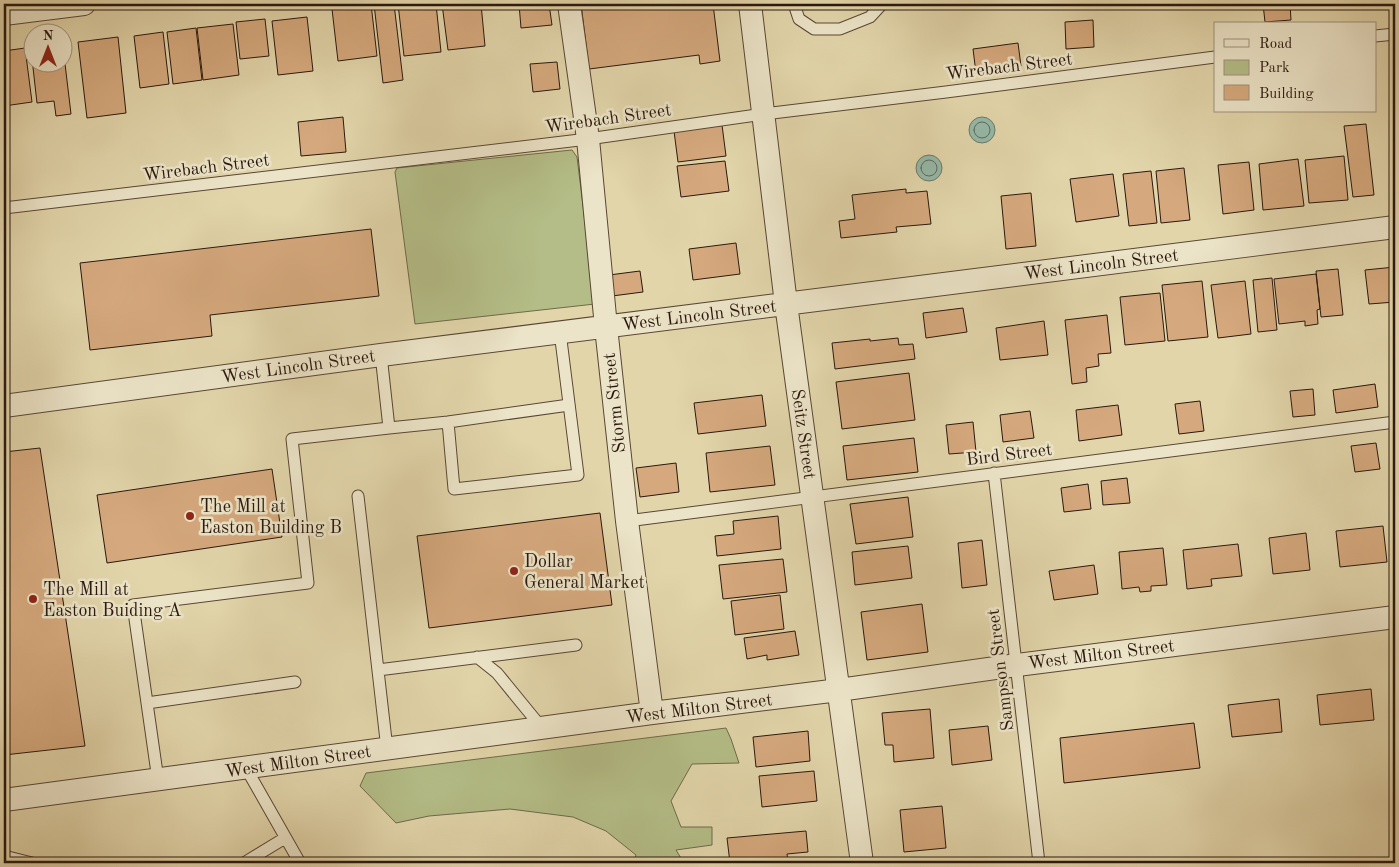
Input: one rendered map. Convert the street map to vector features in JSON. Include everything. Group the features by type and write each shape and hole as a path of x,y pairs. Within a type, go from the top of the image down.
{"street":[{"path":"4,14 84,4"},
{"name":"Storm Street","path":"569,4 588,140 627,521 652,714"},
{"name":"Seitz Street","path":"750,4 786,304 862,863"},
{"name":"West Lincoln Street","path":"4,406 380,355 1395,227"},
{"name":"West Milton Street","path":"4,800 1017,665 1395,617"}],"lane":[{"path":"794,4 799,19 814,29 840,29 870,17 882,4"},
{"path":"1376,36 1395,34"},
{"name":"Wirebach Street","path":"4,208 588,140 764,114 1214,57"},
{"path":"448,422 454,489 578,475 560,332"},
{"path":"380,355 389,428"},
{"path":"158,780 133,605 308,583 292,439 448,422 569,405"},
{"name":"Bird Street","path":"627,521 1395,422"},
{"name":"Sampson Street","path":"994,473 1040,863"},
{"path":"358,496 387,749"},
{"path":"378,670 576,645"},
{"path":"477,657 497,673 542,728"},
{"path":"147,702 295,682"},
{"path":"246,768 300,863"},
{"path":"244,863 285,838"},
{"path":"4,856 32,863"}],"green space":[{"path":"572,150 577,157 595,304 415,324 395,172 397,168"},
{"path":"726,728 739,763 692,764 671,801 681,827 712,827 712,845 676,850 684,863 633,863 636,855 606,831 573,817 510,809 429,816 396,823 360,786 366,773"}],"water":[{"path":"982,117 991,121 995,130 991,139 982,143 973,139 969,130 973,121"},
{"path":"929,155 938,159 942,168 938,177 929,181 920,177 916,168 920,159"}],"building":[{"path":"371,4 377,56 338,61 332,9"},
{"path":"374,4 394,4 403,80 383,83"},
{"path":"398,4 436,4 441,52 404,56"},
{"path":"442,4 481,4 485,46 448,50"},
{"path":"519,4 549,4 552,25 521,28"},
{"path":"581,4 713,4 720,61 700,64 699,55 589,69"},
{"path":"1263,4 1290,4 1291,20 1265,22"},
{"path":"307,17 313,71 278,75 272,21"},
{"path":"265,19 269,56 240,59 236,22"},
{"path":"1093,20 1094,47 1066,49 1065,22"},
{"path":"233,24 239,75 203,80 197,28"},
{"path":"196,28 202,80 173,84 167,32"},
{"path":"163,32 169,84 140,88 134,36"},
{"path":"118,37 126,113 87,118 78,42"},
{"path":"1018,43 1021,66 976,73 973,49"},
{"path":"22,48 22,72 28,72 32,102 4,106 4,51"},
{"path":"557,62 560,89 533,92 530,64"},
{"path":"33,72 66,72 71,114 56,116 54,101 37,103"},
{"path":"343,117 346,152 301,156 298,122"},
{"path":"1366,124 1374,195 1353,197 1344,126"},
{"path":"722,125 726,156 678,162 674,131"},
{"path":"1344,156 1348,200 1309,203 1305,160"},
{"path":"1298,159 1304,206 1263,210 1259,164"},
{"path":"725,161 729,191 681,197 677,166"},
{"path":"1249,162 1254,210 1223,214 1218,165"},
{"path":"1184,168 1190,220 1161,223 1156,171"},
{"path":"1151,171 1157,223 1129,226 1123,174"},
{"path":"1113,174 1119,216 1076,222 1070,179"},
{"path":"906,189 906,193 927,191 931,224 896,227 897,232 841,238 839,221 855,219 852,195"},
{"path":"1031,193 1036,246 1006,249 1001,196"},
{"path":"371,229 379,296 210,315 212,336 90,350 80,263"},
{"path":"736,243 740,274 693,280 689,249"},
{"path":"1395,267 1395,302 1369,304 1365,270"},
{"path":"1338,269 1343,315 1321,317 1316,271"},
{"path":"640,271 643,292 612,296 609,275"},
{"path":"1316,274 1320,309 1317,310 1318,324 1305,326 1305,321 1279,324 1274,279"},
{"path":"1272,278 1277,330 1258,332 1253,280"},
{"path":"1202,281 1208,337 1168,341 1162,285"},
{"path":"1245,281 1251,334 1218,338 1211,285"},
{"path":"1160,293 1165,341 1125,345 1120,297"},
{"path":"963,308 967,332 926,338 923,313"},
{"path":"1107,315 1111,353 1098,354 1099,366 1086,368 1087,382 1072,384 1065,320"},
{"path":"1044,321 1048,355 1000,360 996,328"},
{"path":"898,338 899,345 913,344 915,359 835,369 832,343"},
{"path":"909,373 915,420 842,429 836,382"},
{"path":"1375,384 1378,407 1336,413 1333,390"},
{"path":"1313,389 1315,415 1293,417 1290,391"},
{"path":"762,395 766,426 698,434 694,403"},
{"path":"1200,401 1204,431 1179,434 1175,404"},
{"path":"1118,405 1122,435 1079,441 1076,410"},
{"path":"1030,411 1034,438 1003,442 1000,415"},
{"path":"973,422 976,452 949,454 946,425"},
{"path":"914,438 918,472 847,480 843,446"},
{"path":"1376,443 1380,469 1355,472 1351,446"},
{"path":"770,446 775,485 710,492 706,453"},
{"name":"The Mill at Easton Buiding A","path":"40,448 85,746 4,755 4,452"},
{"path":"676,463 679,492 640,497 636,468"},
{"name":"The Mill at Easton Building B","path":"272,469 282,537 107,563 97,495"},
{"path":"1127,478 1130,503 1103,505 1101,481"},
{"path":"1088,484 1091,509 1064,512 1061,488"},
{"path":"908,497 913,537 856,544 850,504"},
{"name":"Dollar General Market","path":"600,513 612,605 429,628 417,536"},
{"path":"778,516 781,549 717,556 715,536 734,534 733,521"},
{"path":"1383,526 1387,562 1340,567 1336,531"},
{"path":"1306,533 1310,570 1273,574 1269,538"},
{"path":"982,540 987,585 962,588 958,543"},
{"path":"1238,544 1242,576 1211,579 1212,586 1187,589 1183,550"},
{"path":"908,546 912,578 855,585 852,552"},
{"path":"1163,548 1167,585 1151,586 1151,591 1140,592 1139,587 1122,589 1119,552"},
{"path":"783,559 787,592 723,599 719,565"},
{"path":"1094,565 1098,594 1054,600 1049,571"},
{"path":"780,595 784,629 735,635 731,601"},
{"path":"922,604 928,652 867,660 861,612"},
{"path":"795,631 799,655 767,660 767,655 747,659 744,638"},
{"path":"1371,689 1374,720 1320,725 1317,695"},
{"path":"1279,699 1282,732 1232,737 1228,705"},
{"path":"930,709 934,758 894,762 893,745 885,745 882,713"},
{"path":"1194,723 1200,768 1064,783 1060,738"},
{"path":"988,726 992,760 952,765 949,730"},
{"path":"808,731 810,761 756,767 753,737"},
{"path":"814,771 817,801 762,807 759,776"},
{"path":"942,806 946,848 904,852 900,810"},
{"path":"806,831 808,852 787,854 788,863 752,863 752,861 730,863 727,838"}],"place":[{"name":"The Mill at Easton Building B","path":"190,516"},
{"name":"Dollar General Market","path":"514,571"},
{"name":"The Mill at Easton Buiding A","path":"33,599"}]}
